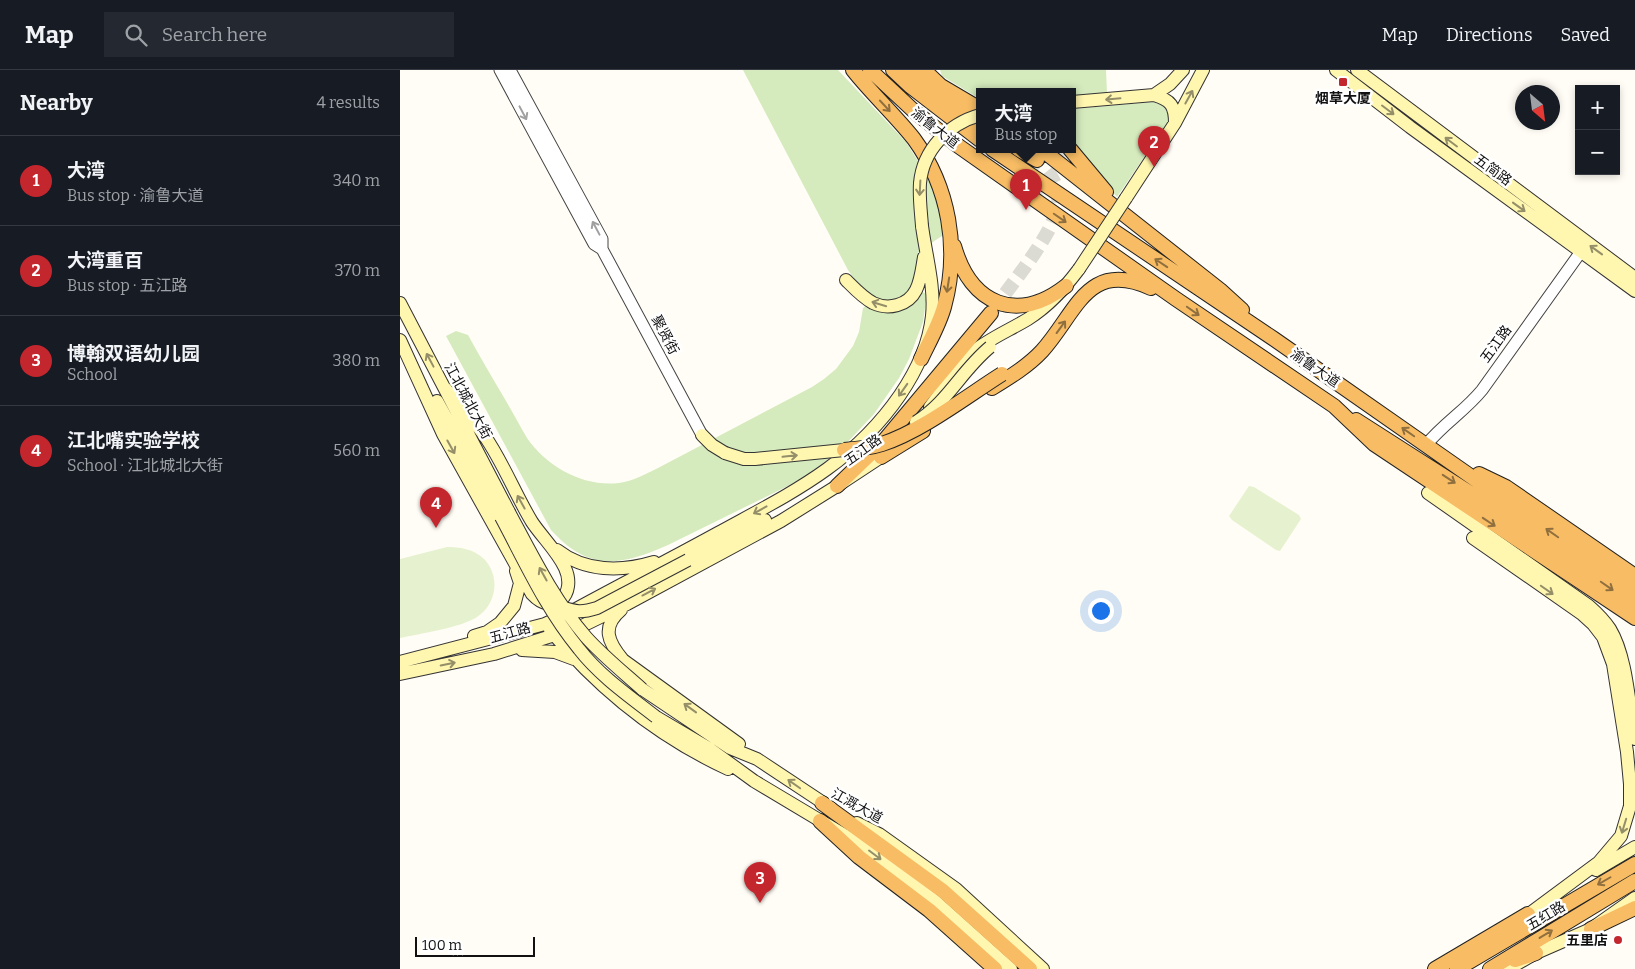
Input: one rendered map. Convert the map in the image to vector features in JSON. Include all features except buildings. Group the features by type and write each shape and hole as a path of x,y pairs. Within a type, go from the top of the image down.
{"highway":[{"path":"853,70 902,124 922,152 941,191 957,256 967,278 982,294 992,300 1012,306 1034,304 1046,299 1066,286"},
{"name":"渝鲁大道","path":"870,70 915,112 957,145 1334,406 1374,444 1420,475 1509,550"},
{"name":"渝鲁大道","path":"893,70 910,86 976,137"},
{"path":"910,70 954,108 976,122"},
{"path":"924,70 941,86 976,106"},
{"name":"渝鲁大道","path":"998,153 1449,460 1635,591"},
{"path":"1073,153 1130,219"},
{"path":"1039,155 1130,219 1220,290 1274,340"},
{"path":"921,359 944,307 950,274 952,236"},
{"path":"881,457 1028,364 1048,344 1085,293 1098,283 1114,279 1127,279 1176,298"},
{"path":"832,489 884,441 991,313"},
{"path":"844,450 868,448 900,437 927,422 1048,344"},
{"path":"1334,406 1406,450 1596,549 1635,576"},
{"path":"1501,498 1635,606"},
{"path":"1596,549 1635,563"},
{"path":"1509,550 1635,618"},
{"path":"822,803 943,891 1030,969"},
{"path":"820,821 859,857 929,910 995,969"},
{"name":"五红路","path":"1457,969 1570,893 1635,864"},
{"name":"五红路","path":"1490,969 1635,881"},
{"path":"1591,929 1635,908"},
{"path":"1435,969 1528,914"},
{"path":"1490,969 1536,953"},
{"path":"1448,969 1472,960"}],"main road":[{"path":"1154,95 1170,84 1183,70"},
{"name":"五江路","path":"400,674 494,654 580,627 627,604 781,521 881,457 917,422 969,356 996,336 1028,320 1054,300 1066,286 1175,124 1203,70"},
{"name":"五简路","path":"1336,70 1580,253 1635,291"},
{"name":"五简路","path":"1357,70 1635,278"},
{"path":"1076,102 1154,95 1164,98 1170,103 1175,111 1175,124"},
{"name":"五江路","path":"400,662 545,624 565,615 685,556 803,486 851,451 892,407 921,359 932,317 932,286 922,226 920,184 922,170 927,157 946,132 961,122 976,117"},
{"path":"846,280 874,303 896,306 911,299 915,292 925,252"},
{"name":"江北城北大街","path":"400,303 445,388 505,514"},
{"path":"702,435 712,445 725,453 744,459 844,450 881,440 925,416 937,407 969,367 990,347 1028,320"},
{"name":"江北城北大街","path":"400,336 505,514"},
{"path":"400,340 443,434 532,594 538,601 550,604 557,603 565,598 569,587 568,574 564,566 531,520 484,436 445,388"},
{"path":"542,596 560,606 577,612 597,608 685,556 832,489"},
{"path":"1428,493 1589,606 1599,615 1609,628 1621,654 1635,739"},
{"path":"505,514 542,596 584,655 617,686 656,717 710,749 754,781 866,848 934,900 1011,969"},
{"name":"江溉大道","path":"505,514 570,616 604,656 642,689 730,748 757,758 822,803 879,834 956,889 1043,969"},
{"path":"1473,538 1509,550 1593,624 1603,636 1613,664 1627,752 1630,806 1621,836 1570,893"},
{"path":"548,543 573,560 585,565 610,569 639,566 685,556"},
{"path":"400,657 414,650 487,632 500,623 514,606 520,584 512,559"},
{"path":"623,660 610,642 608,634 612,620 627,604"},
{"path":"565,615 590,636 757,758"},
{"path":"545,624 574,659 596,680 640,716 705,758 754,781"},
{"path":"494,654 540,650 555,652 574,659"},
{"path":"1472,960 1528,914 1570,893 1635,847"},
{"path":"1508,969 1536,953 1591,929 1635,898"}],"street":[{"name":"聚贤街","path":"500,70 594,244 602,249"},
{"name":"聚贤街","path":"510,70 602,239 602,249 702,435"},
{"name":"五江路","path":"1426,445 1438,430 1482,390 1580,253"}],"green space":[{"path":"743,70 838,70 906,142 936,190 945,234 919,251 915,277 908,294 893,302 872,298 856,281 848,270"},
{"path":"940,70 1106,70 1107,93 1076,97 1076,88 976,88 976,97 942,76"},
{"path":"1153,102 1161,104 1168,114 1168,122 1117,197 1076,150 1076,109"},
{"path":"920,292 925,293 926,300 923,322 909,359 899,378 874,414 841,449 804,478 668,545 620,561 592,559 565,544 551,530 446,336 456,331 468,335 527,438 545,458 555,466 579,478 592,482 619,483 649,473 812,387 836,369 853,346 859,332 863,308 867,305 883,309"},
{"path":"1249,486 1254,487 1299,515 1301,519 1280,551 1232,520 1229,516"},
{"path":"447,547 471,551 483,558 489,565 494,581 494,589 489,605 477,617 462,624 400,638 400,559"}],"tunnel":[{"path":"993,310 1041,243 1055,215 1058,204 1058,191 1050,174 1037,160"}],"place":[{"name":"烟草大厦","path":"1343,82"},
{"name":"大湾重百","path":"1154,167"},
{"name":"大湾","path":"1026,210"},
{"name":"江北嘴实验学校","path":"436,528"},
{"name":"博翰双语幼儿园","path":"760,903"},
{"name":"五里店","path":"1618,940"}]}
